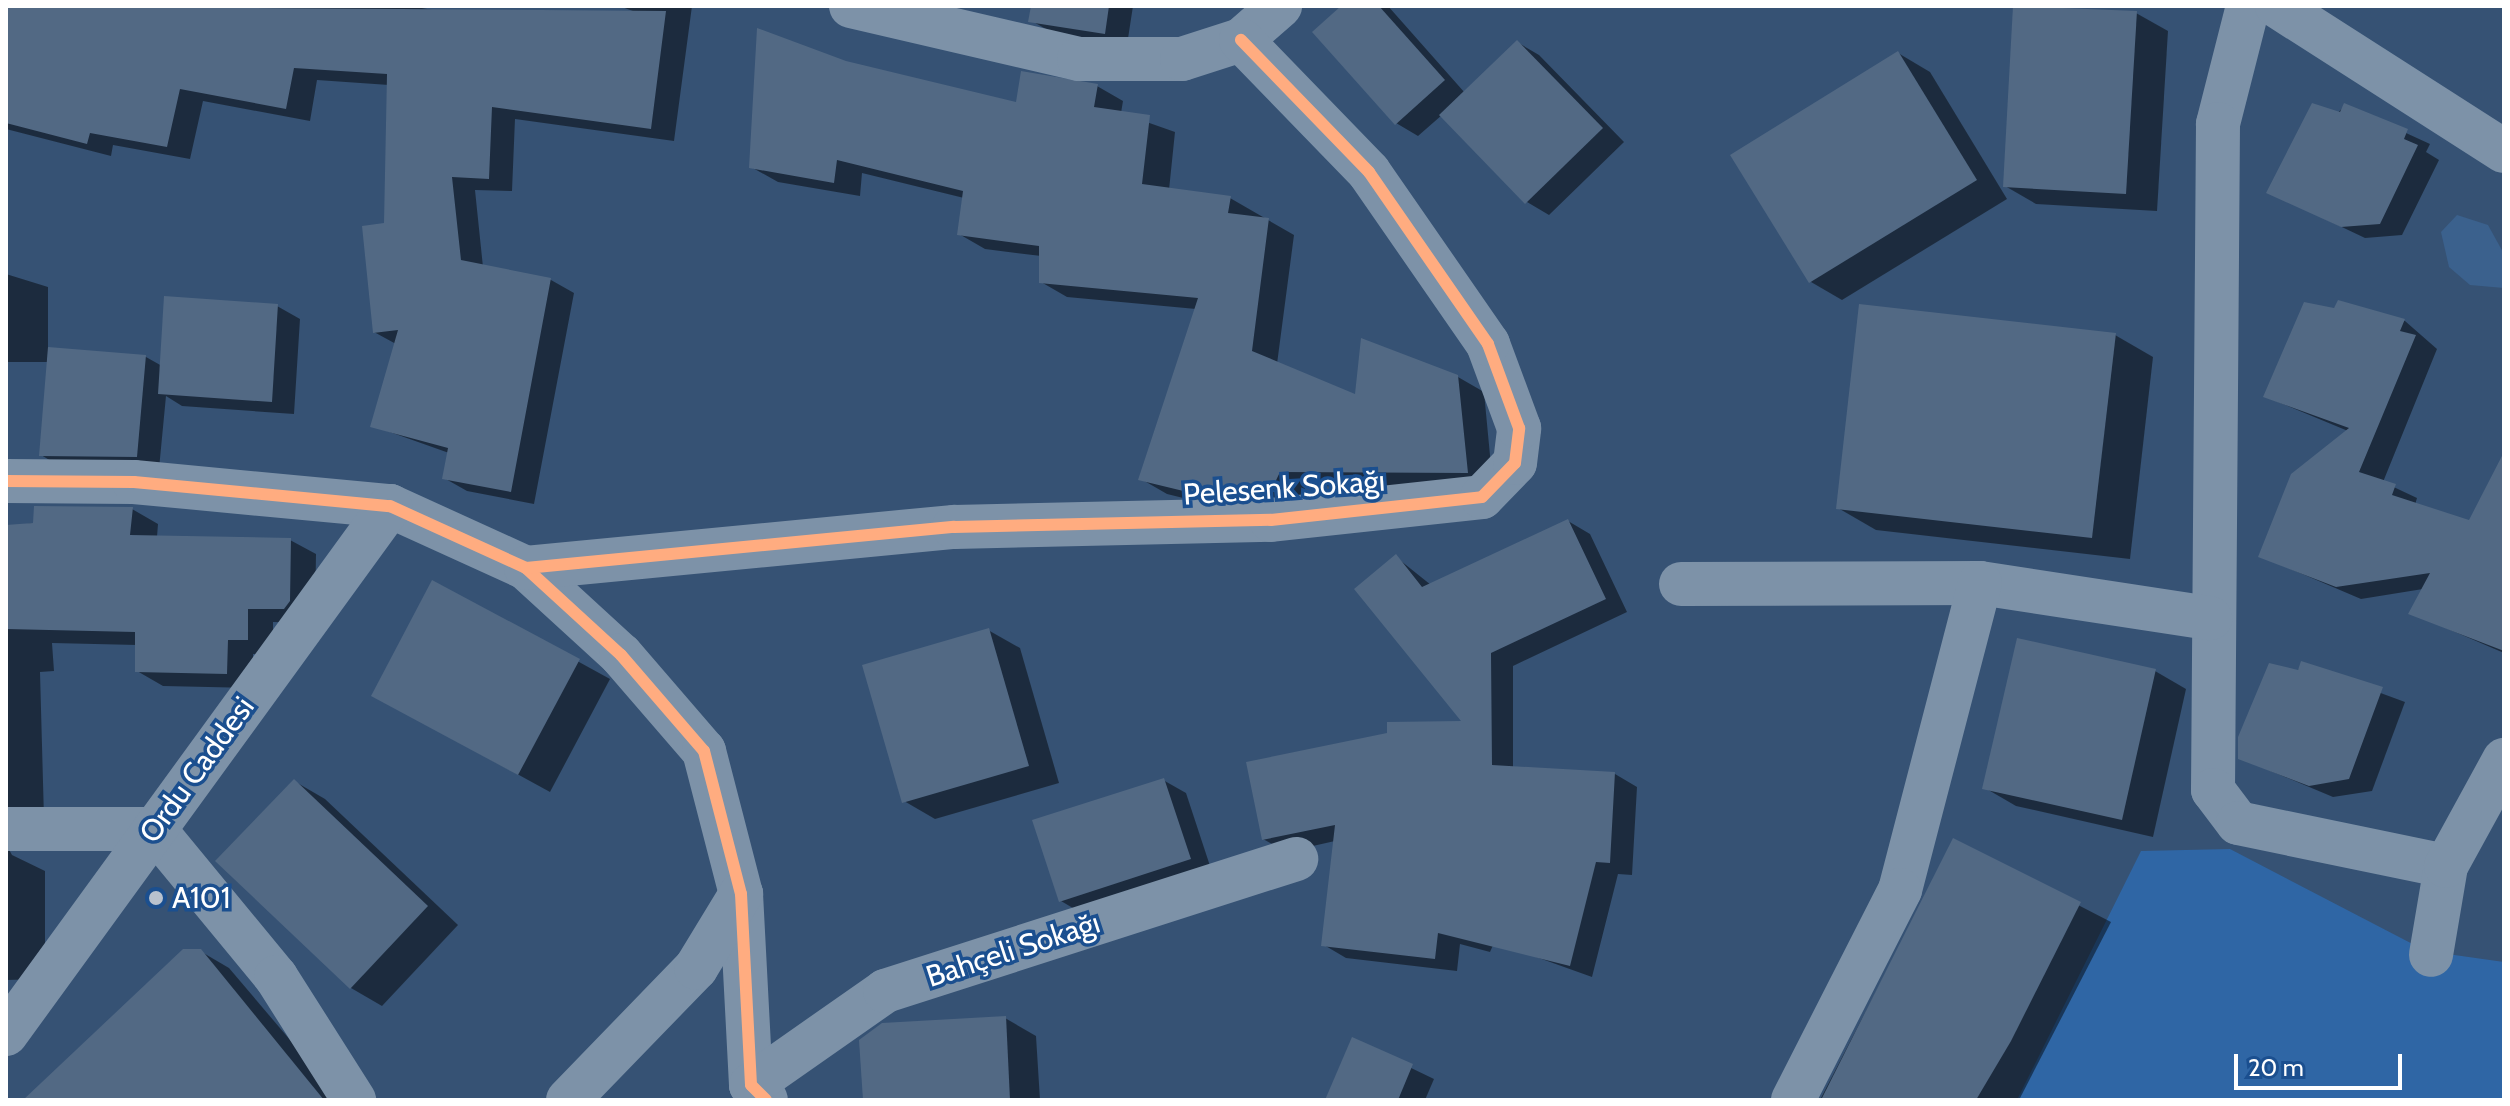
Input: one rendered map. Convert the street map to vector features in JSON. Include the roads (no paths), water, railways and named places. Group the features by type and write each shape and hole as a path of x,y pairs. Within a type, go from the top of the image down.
{"street":[{"path":"851,6 1079,59 1182,59 1241,40 1280,6"},
{"path":"2248,6 2218,124 2210,618 2213,790 2238,823 2446,866"},
{"path":"2277,6 2504,151"},
{"name":"Pelesenk Sokağı","path":"526,568 954,527 1271,520 1482,497 1515,463 1519,428 1488,344 1369,172 1241,40"},
{"path":"6,481 134,482 390,506 526,568 621,655 704,751 741,894 758,1092"},
{"name":"Ordu Caddesi","path":"6,1034 390,506"},
{"path":"1681,584 1980,583 2210,618"},
{"path":"1793,1100 1900,890 1980,583"},
{"path":"2431,955 2446,866 2504,760"},
{"path":"6,829 154,829 276,977 354,1100"},
{"name":"Bahçeli Sokağı","path":"758,1092 885,991 1296,859"},
{"path":"568,1100 696,968 741,894"}],"place":[{"name":"A101","path":"156,898"}]}
